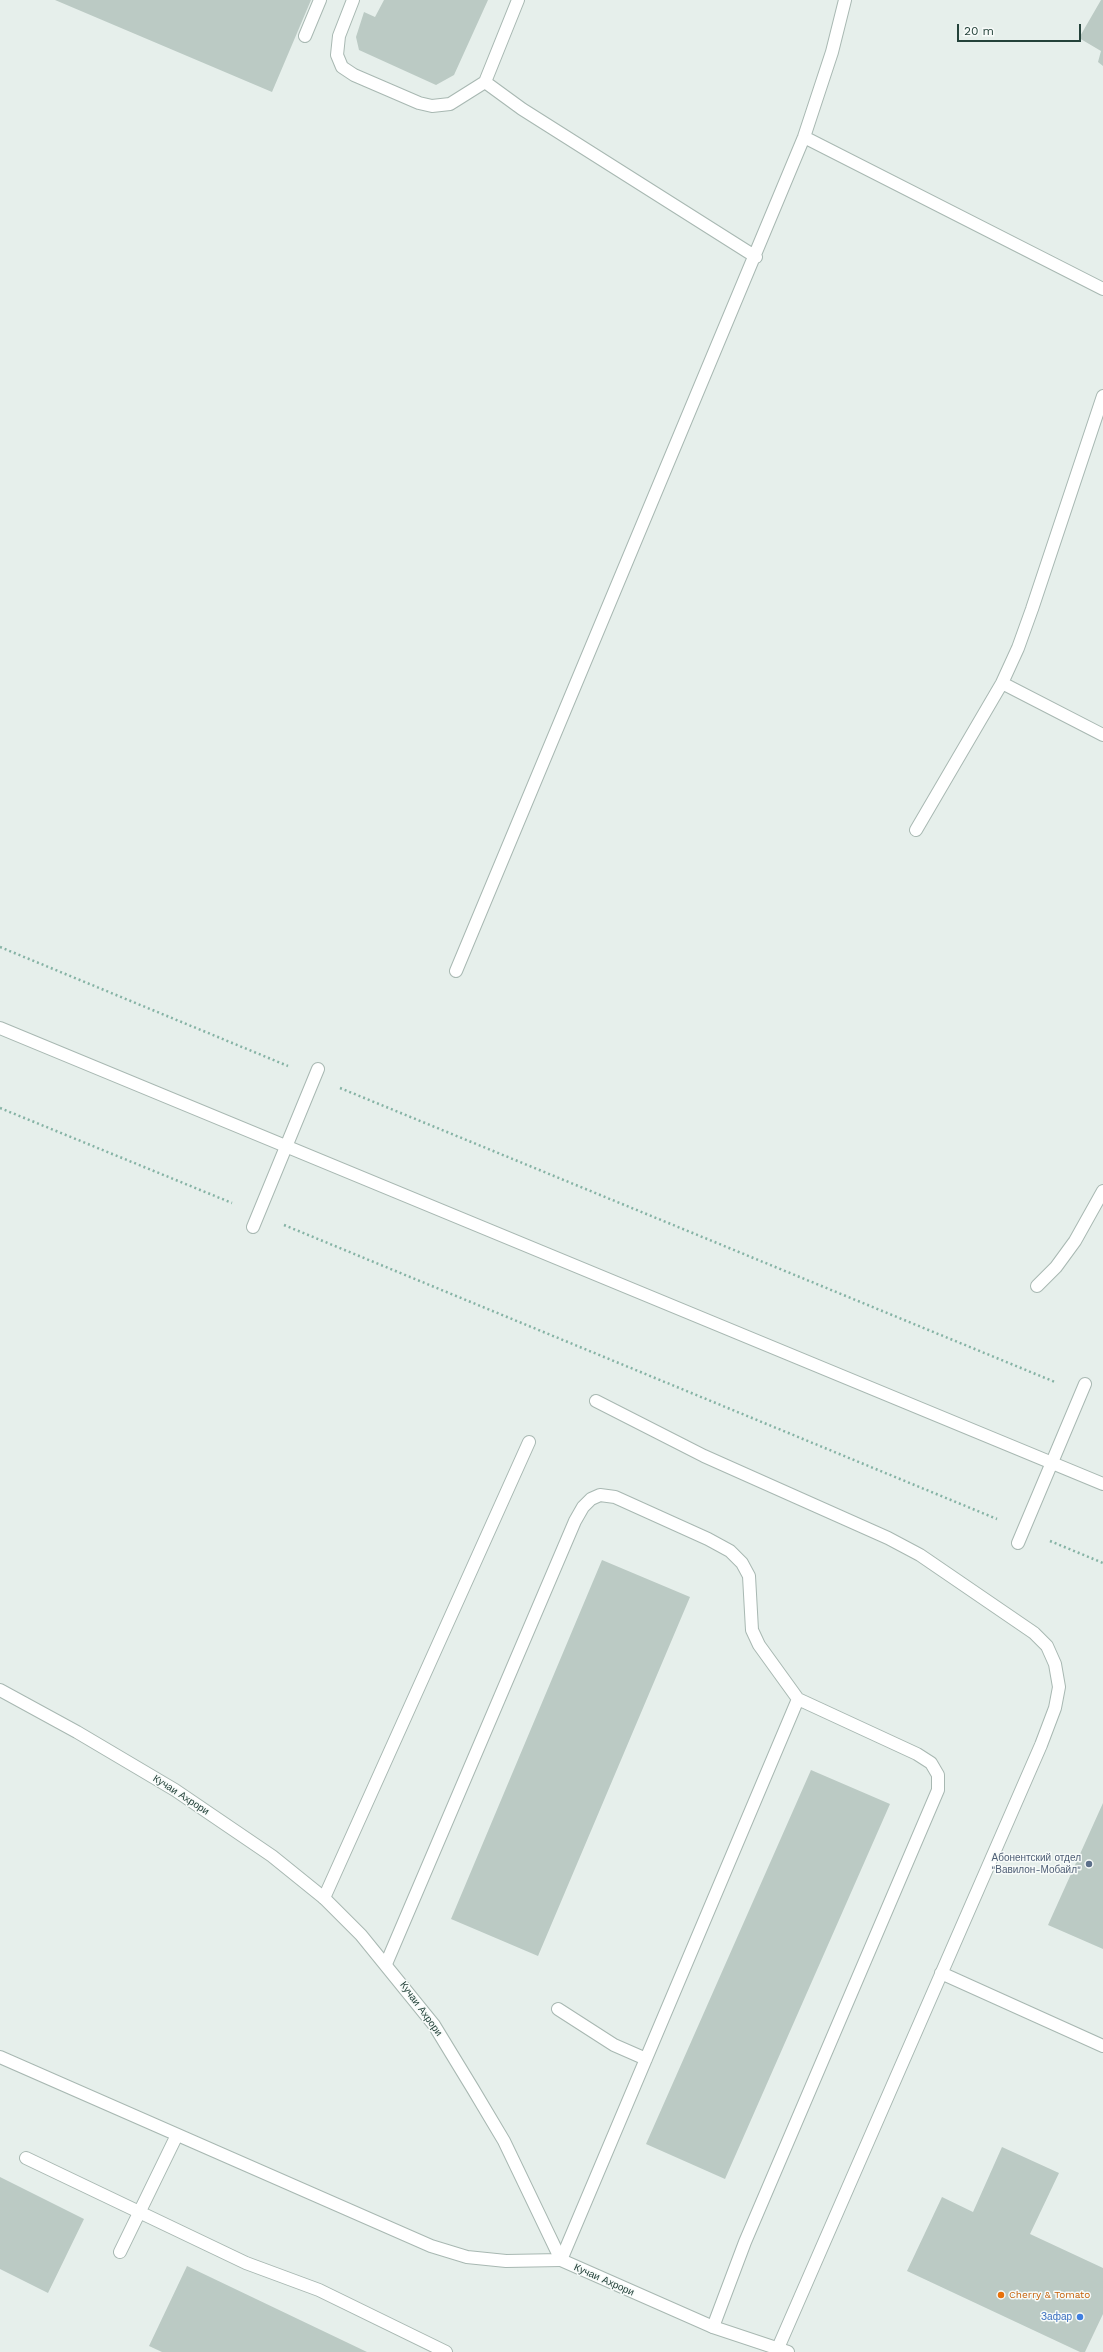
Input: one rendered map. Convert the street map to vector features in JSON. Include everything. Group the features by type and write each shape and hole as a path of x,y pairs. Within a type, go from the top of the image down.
{"street":[{"path":"305,36 320,0"},
{"path":"353,0 339,36 336,55 342,67 354,75 419,103 432,106 450,104 485,82 518,0"},
{"path":"456,971 756,257 804,137 832,52 845,0"},
{"path":"485,82 529,114 756,257"},
{"path":"804,137 1103,289"},
{"path":"916,830 1002,683 1032,609 1103,396"},
{"path":"1002,683 1103,735"},
{"path":"0,1028 1103,1484"},
{"path":"253,1227 316,1073"},
{"path":"1037,1286 1056,1267 1076,1241 1103,1191"},
{"path":"1018,1543 1083,1388"},
{"path":"596,1401 704,1456 888,1538 920,1555 1034,1633 1047,1646 1055,1664 1059,1687 1055,1708 1041,1745 942,1973 783,2350"},
{"path":"324,1898 529,1442"},
{"path":"386,1964 575,1521 583,1507 591,1499 600,1495 615,1497 708,1539 730,1551 742,1563 749,1576 752,1630 760,1645 798,1699 917,1754 931,1763 938,1776 938,1790 745,2242 713,2327"},
{"name":"Кучаи Ахрори","path":"0,1690 77,1732 176,1790 272,1856 324,1898 361,1935 434,2025 504,2141 560,2260 713,2327 783,2350"},
{"path":"0,2057 431,2246 467,2256 506,2261 560,2260 798,1699"},
{"path":"942,1973 1103,2046"},
{"path":"558,2009 614,2045 646,2059"},
{"path":"120,2252 177,2135"},
{"path":"26,2158 246,2263 318,2290 446,2352"}],"path":[{"path":"0,947 316,1073 1083,1388"},
{"path":"0,1108 1103,1563"}],"building":[{"path":"55,0 311,0 272,92"},
{"path":"384,0 488,0 454,75 436,85 359,50 356,37 364,12 375,17"},
{"path":"1101,0 1103,0 1103,66 1098,62 1101,51 1079,38"},
{"path":"602,1560 690,1597 538,1956 451,1919"},
{"path":"811,1770 890,1804 725,2179 646,2144"},
{"name":"Абонентский отдел \"Вавилон-Мобайл\"","path":"1103,1803 1103,1949 1048,1925"},
{"path":"1002,2147 1059,2173 1030,2234 1103,2268 1103,2314 1085,2352 1080,2352 907,2271 942,2197 973,2212"},
{"path":"0,2177 84,2219 48,2293 0,2269"},
{"path":"187,2266 367,2352 162,2352 149,2346"}],"place":[{"name":"Абонентский отдел \"Вавилон-Мобайл\"","path":"1089,1864"},
{"name":"Cherry & Tomato","path":"1001,2295"},
{"name":"Зафар","path":"1080,2317"}]}
